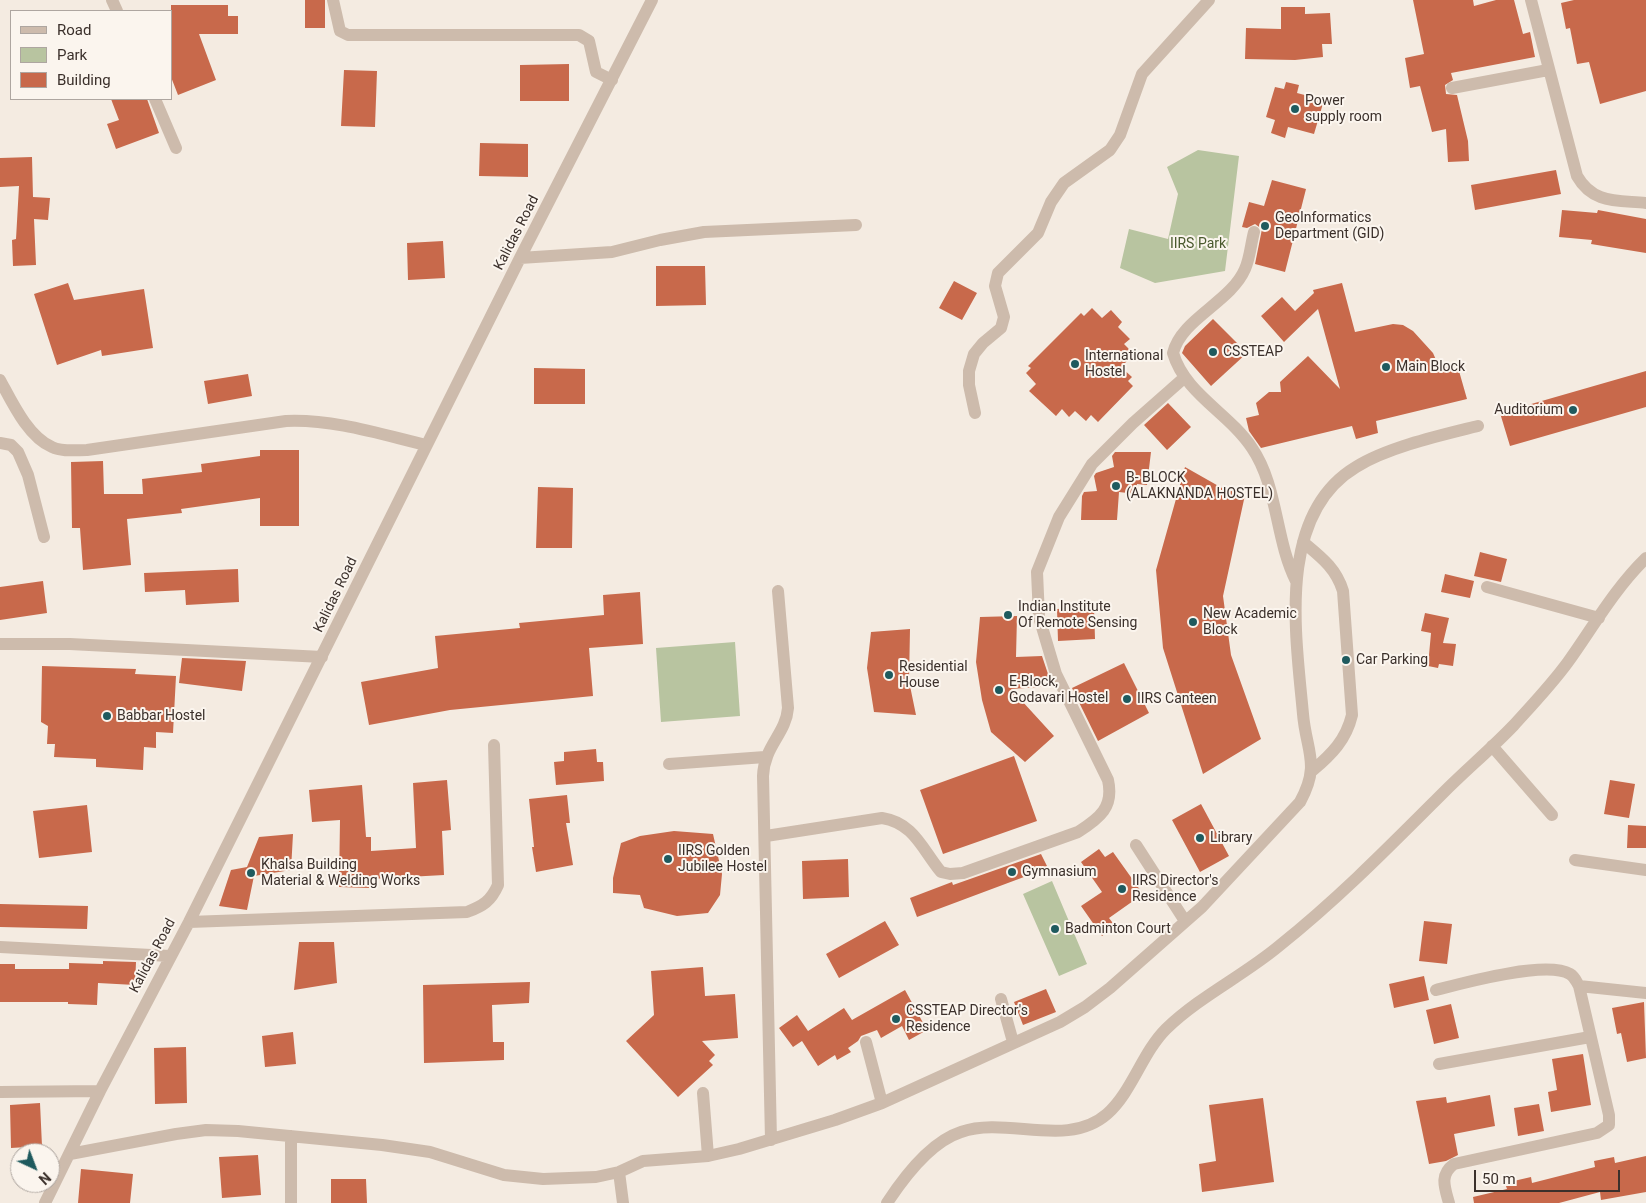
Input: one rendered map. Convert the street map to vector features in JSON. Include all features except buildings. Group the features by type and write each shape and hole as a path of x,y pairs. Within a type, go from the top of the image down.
{"street":[{"path":"333,0 340,31 348,35 579,35 589,40 596,72 612,80"},
{"name":"Kalidas Road","path":"45,1203 100,1091 189,922 426,445 652,0"},
{"path":"975,413 968,371 974,354 983,343 1001,328 1004,317 995,286 998,273 1038,233 1051,202 1064,183 1110,150 1120,135 1142,74 1209,0"},
{"path":"1531,0 1574,167 1583,188 1593,195 1604,199 1646,203"},
{"path":"1452,88 1548,70"},
{"path":"155,100 176,148"},
{"path":"520,258 612,252 660,240 704,232 856,225"},
{"path":"1254,232 1245,269 1236,283 1175,344 1172,352 1184,378 1247,441 1257,456 1272,499 1286,560 1296,581"},
{"path":"766,836 882,818 896,820 906,826 941,872 950,874 963,873 1078,832 1095,821 1106,807 1111,794 1108,780 1056,674 1039,617 1037,572 1059,517 1092,464 1133,423 1184,378"},
{"path":"0,380 30,428 42,441 53,448 87,450 147,443 268,423 304,420 351,426 426,445"},
{"path":"70,1154 206,1130 238,1131 382,1145 430,1152 504,1175 569,1179 618,1172 643,1161 708,1156 771,1140 882,1103 1060,1022 1085,1007 1110,988 1202,907 1300,802 1310,785 1312,771 1300,682 1296,581 1303,542 1322,500 1334,485 1358,466 1418,443 1478,426"},
{"path":"0,443 11,445 24,464 44,537"},
{"path":"1303,542 1327,562 1339,577 1342,591 1352,715 1348,732 1332,754 1312,771"},
{"path":"887,1203 894,1191 939,1143 960,1132 984,1126 1069,1131 1085,1128 1098,1121 1115,1104 1164,1031 1206,996 1276,949 1323,910 1372,866 1492,746 1551,684 1623,582 1646,558"},
{"path":"1487,587 1599,618"},
{"path":"771,1140 766,836 763,776 765,757 784,724 788,708 778,591"},
{"path":"0,644 80,645 322,656"},
{"path":"189,922 467,912 481,907 492,898 498,884 494,745"},
{"path":"1492,746 1552,815"},
{"path":"669,764 765,757"},
{"path":"1136,845 1185,921"},
{"path":"1575,860 1646,870"},
{"path":"0,947 170,956"},
{"path":"1436,990 1506,973 1532,970 1570,973 1579,986 1609,1125 1605,1130 1583,1138 1454,1164 1448,1168 1443,1182 1449,1203"},
{"path":"1579,986 1646,993"},
{"path":"1001,999 1013,1042"},
{"path":"1439,1064 1590,1037"},
{"path":"866,1042 882,1103"},
{"path":"0,1092 100,1091"},
{"path":"703,1093 708,1156"},
{"path":"291,1136 291,1203"},
{"path":"618,1172 623,1203"}],"green space":[{"name":"IIRS Park","path":"1198,150 1239,156 1225,271 1155,283 1120,268 1129,229 1168,239 1178,194 1167,167"},
{"path":"735,642 740,716 661,722 656,648"},
{"name":"Badminton Court","path":"1052,881 1087,964 1059,976 1023,894"}],"place":[{"name":"Power supply room","path":"1295,109"},
{"name":"GeoInformatics Department (GID)","path":"1265,226"},
{"name":"CSSTEAP","path":"1213,352"},
{"name":"International Hostel","path":"1075,364"},
{"name":"Main Block","path":"1386,367"},
{"name":"Auditorium","path":"1573,410"},
{"name":"B- BLOCK (ALAKNANDA HOSTEL)","path":"1116,486"},
{"name":"Indian Institute Of Remote Sensing","path":"1008,615"},
{"name":"New Academic Block","path":"1193,622"},
{"name":"Car Parking","path":"1346,660"},
{"name":"Residential House","path":"889,675"},
{"name":"E-Block, Godavari Hostel","path":"999,690"},
{"name":"IIRS Canteen","path":"1127,699"},
{"name":"Babbar Hostel","path":"107,716"},
{"name":"Library","path":"1200,838"},
{"name":"IIRS Golden Jubilee Hostel","path":"668,859"},
{"name":"Gymnasium","path":"1012,872"},
{"name":"Khalsa Building Material & Welding Works","path":"251,873"},
{"name":"IIRS Director's Residence","path":"1122,889"},
{"name":"Badminton Court","path":"1055,929"},
{"name":"CSSTEAP Director's Residence","path":"896,1019"}]}
